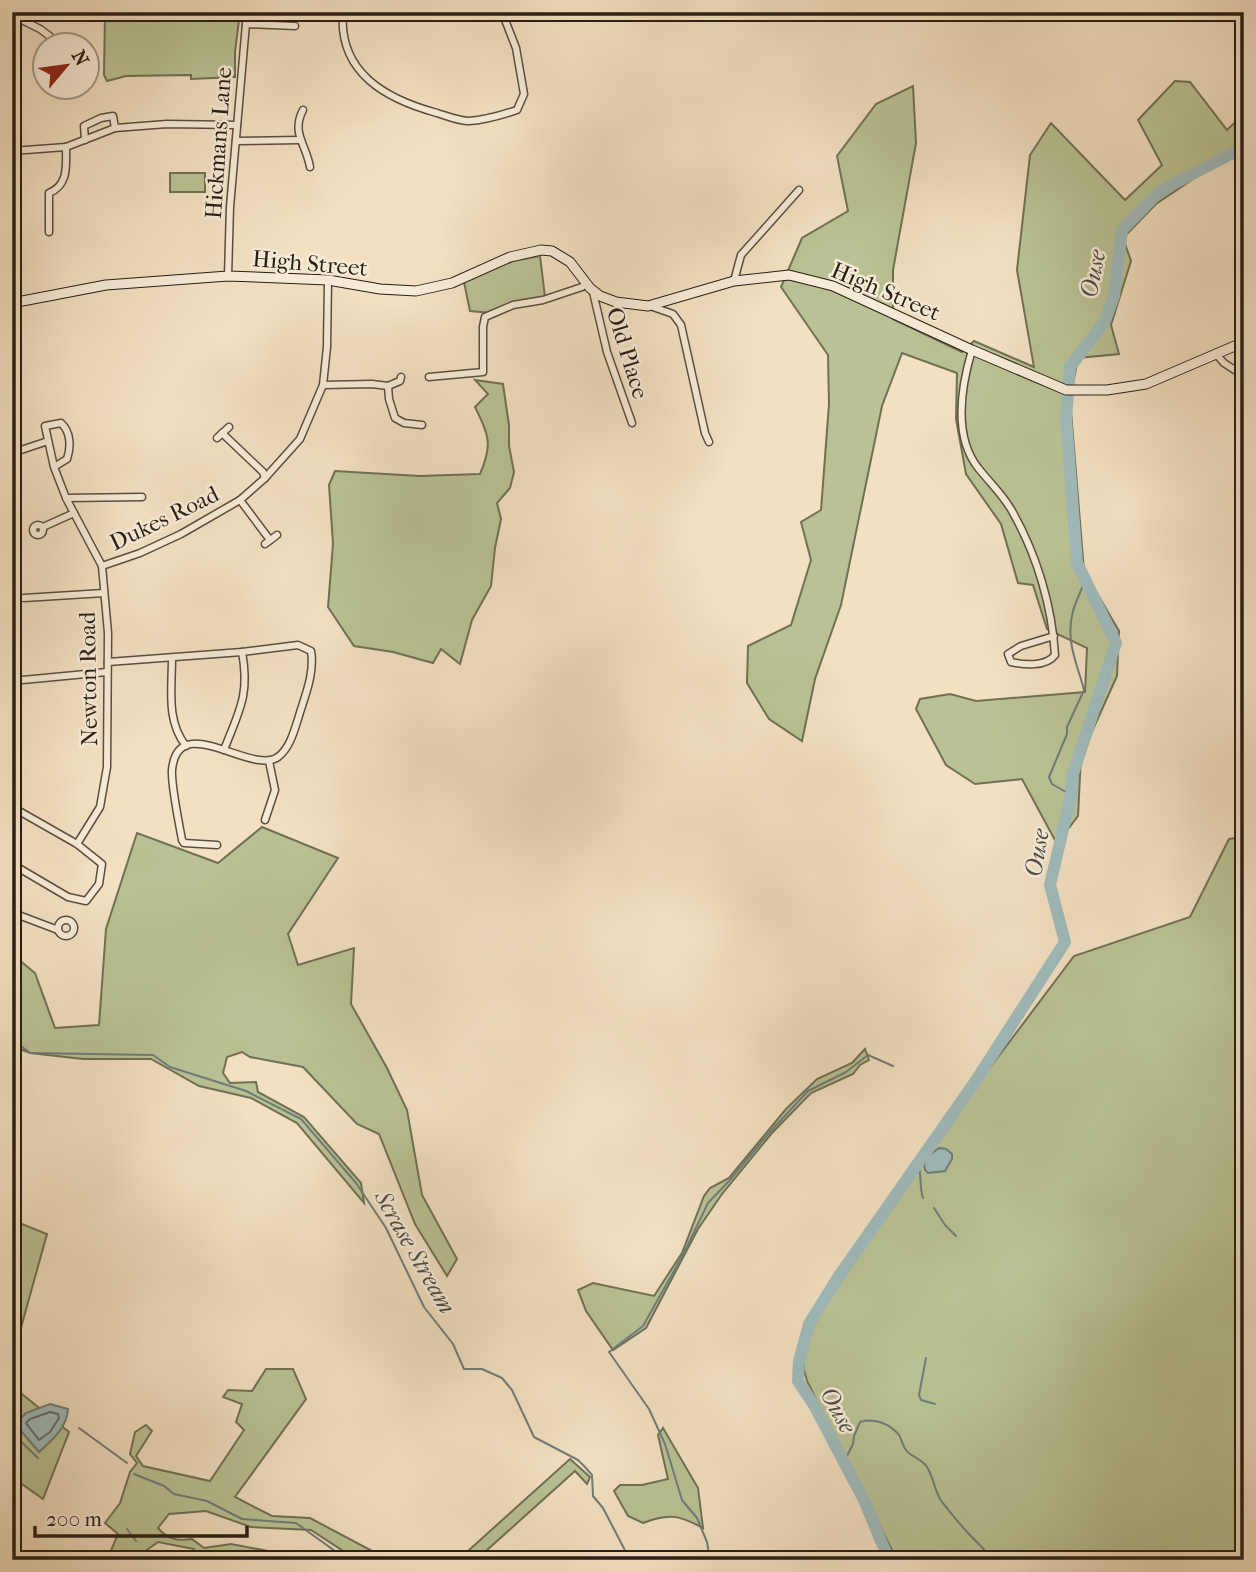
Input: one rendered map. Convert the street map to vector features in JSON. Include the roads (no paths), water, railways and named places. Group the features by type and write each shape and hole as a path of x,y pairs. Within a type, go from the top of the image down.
{"main road":[{"name":"High Street","path":"12,303 117,284 228,276 328,280 380,289 416,291 458,281 510,257 541,250 552,251 570,262 593,292 616,302 648,306 734,281 789,275 833,286 972,350 1069,390 1107,390 1146,384 1244,342"}],"street":[{"name":"Hickmans Lane","path":"228,276 230,207 247,12"},
{"path":"343,12 342,30 348,55 364,79 413,107 466,121 495,118 517,110 524,94 516,48 502,12"},
{"path":"12,25 20,16 44,32"},
{"path":"246,24 295,26"},
{"path":"303,110 297,122 300,140 307,150 310,167"},
{"path":"85,140 84,126 101,118 113,116 115,128"},
{"path":"12,151 66,146 115,128 167,124 237,125"},
{"path":"236,141 300,140"},
{"path":"50,232 49,193 57,189 65,179 66,146"},
{"path":"734,281 741,255 799,190"},
{"name":"Dukes Road","path":"102,566 140,553 181,534 240,500 264,475 271,472 300,439 323,385 327,347 328,280"},
{"path":"429,377 483,372 485,317 513,305 543,300 582,287 586,283"},
{"name":"Old Place","path":"593,292 607,352 632,423"},
{"path":"648,306 673,314 681,325 709,442"},
{"path":"972,350 964,378 961,413 966,447 978,468 1001,492 1014,514 1037,571 1052,619 1054,636 1055,655 1051,660 1038,664 1011,662 1008,654 1014,650 1054,636"},
{"path":"1216,354 1224,363 1244,376"},
{"path":"323,385 388,386 400,381 401,377"},
{"path":"388,386 395,418 404,423 422,425"},
{"path":"12,453 48,441 46,426 61,423 67,428 71,449 67,459 54,467"},
{"path":"229,427 219,436 264,475"},
{"name":"Newton Road","path":"48,441 54,467 66,498 102,566 108,633 107,767 100,807 77,844"},
{"path":"66,498 142,497"},
{"name":"Dukes Road","path":"240,500 268,542 277,535"},
{"path":"43,527 74,513"},
{"path":"24,598 104,593"},
{"path":"108,662 298,645 311,651 313,664 295,732 279,757 269,761 246,758 195,743 186,746 177,754 172,771 182,840 184,843 217,845"},
{"path":"223,750 242,704 247,678 242,652"},
{"path":"172,658 172,722 177,735 186,746"},
{"path":"12,681 107,671"},
{"path":"265,820 275,790 269,761"},
{"path":"12,807 77,844 103,864 99,884 86,901 68,897 17,867"},
{"path":"12,910 58,930"}],"water":[{"path":"939,1148 952,1154 952,1159 945,1171 928,1173 924,1166 926,1159"},
{"path":"50,1404 68,1409 67,1416 58,1433 39,1452 15,1424 26,1413"}],"waterway":[{"name":"Ouse","path":"889,1560 864,1500 814,1405 798,1381 799,1361 809,1324 839,1276 975,1082 1065,942 1050,885 1071,795 1073,774 1116,643 1077,563 1066,418 1070,367 1105,321 1114,296 1122,230 1160,191 1244,147"},
{"path":"1071,795 1052,784 1049,777 1084,690 1070,632 1073,611 1085,579"},
{"name":"Scrase Stream","path":"12,1039 30,1053 153,1055 170,1067 246,1091 301,1119 356,1183 386,1228 424,1307 453,1344 464,1369 482,1369 502,1378 512,1390 534,1437 578,1460 592,1475 593,1496 603,1508 630,1560"},
{"path":"710,1560 707,1542 697,1518 682,1500 665,1444 649,1409 609,1352 643,1326 684,1253 708,1203 808,1091 846,1072 868,1055 893,1066"},
{"path":"918,1163 923,1198"},
{"path":"934,1208 956,1236"},
{"path":"926,1358 919,1395 921,1400 935,1404"},
{"path":"844,1462 860,1422 876,1421 891,1427 899,1435 908,1452 927,1467 942,1502 991,1560"},
{"path":"79,1428 127,1463"},
{"path":"12,1433 38,1458"},
{"path":"134,1474 164,1486 174,1494 207,1501 242,1519 296,1523 335,1551 363,1554 372,1560"},
{"path":"127,1529 136,1541"}]}
